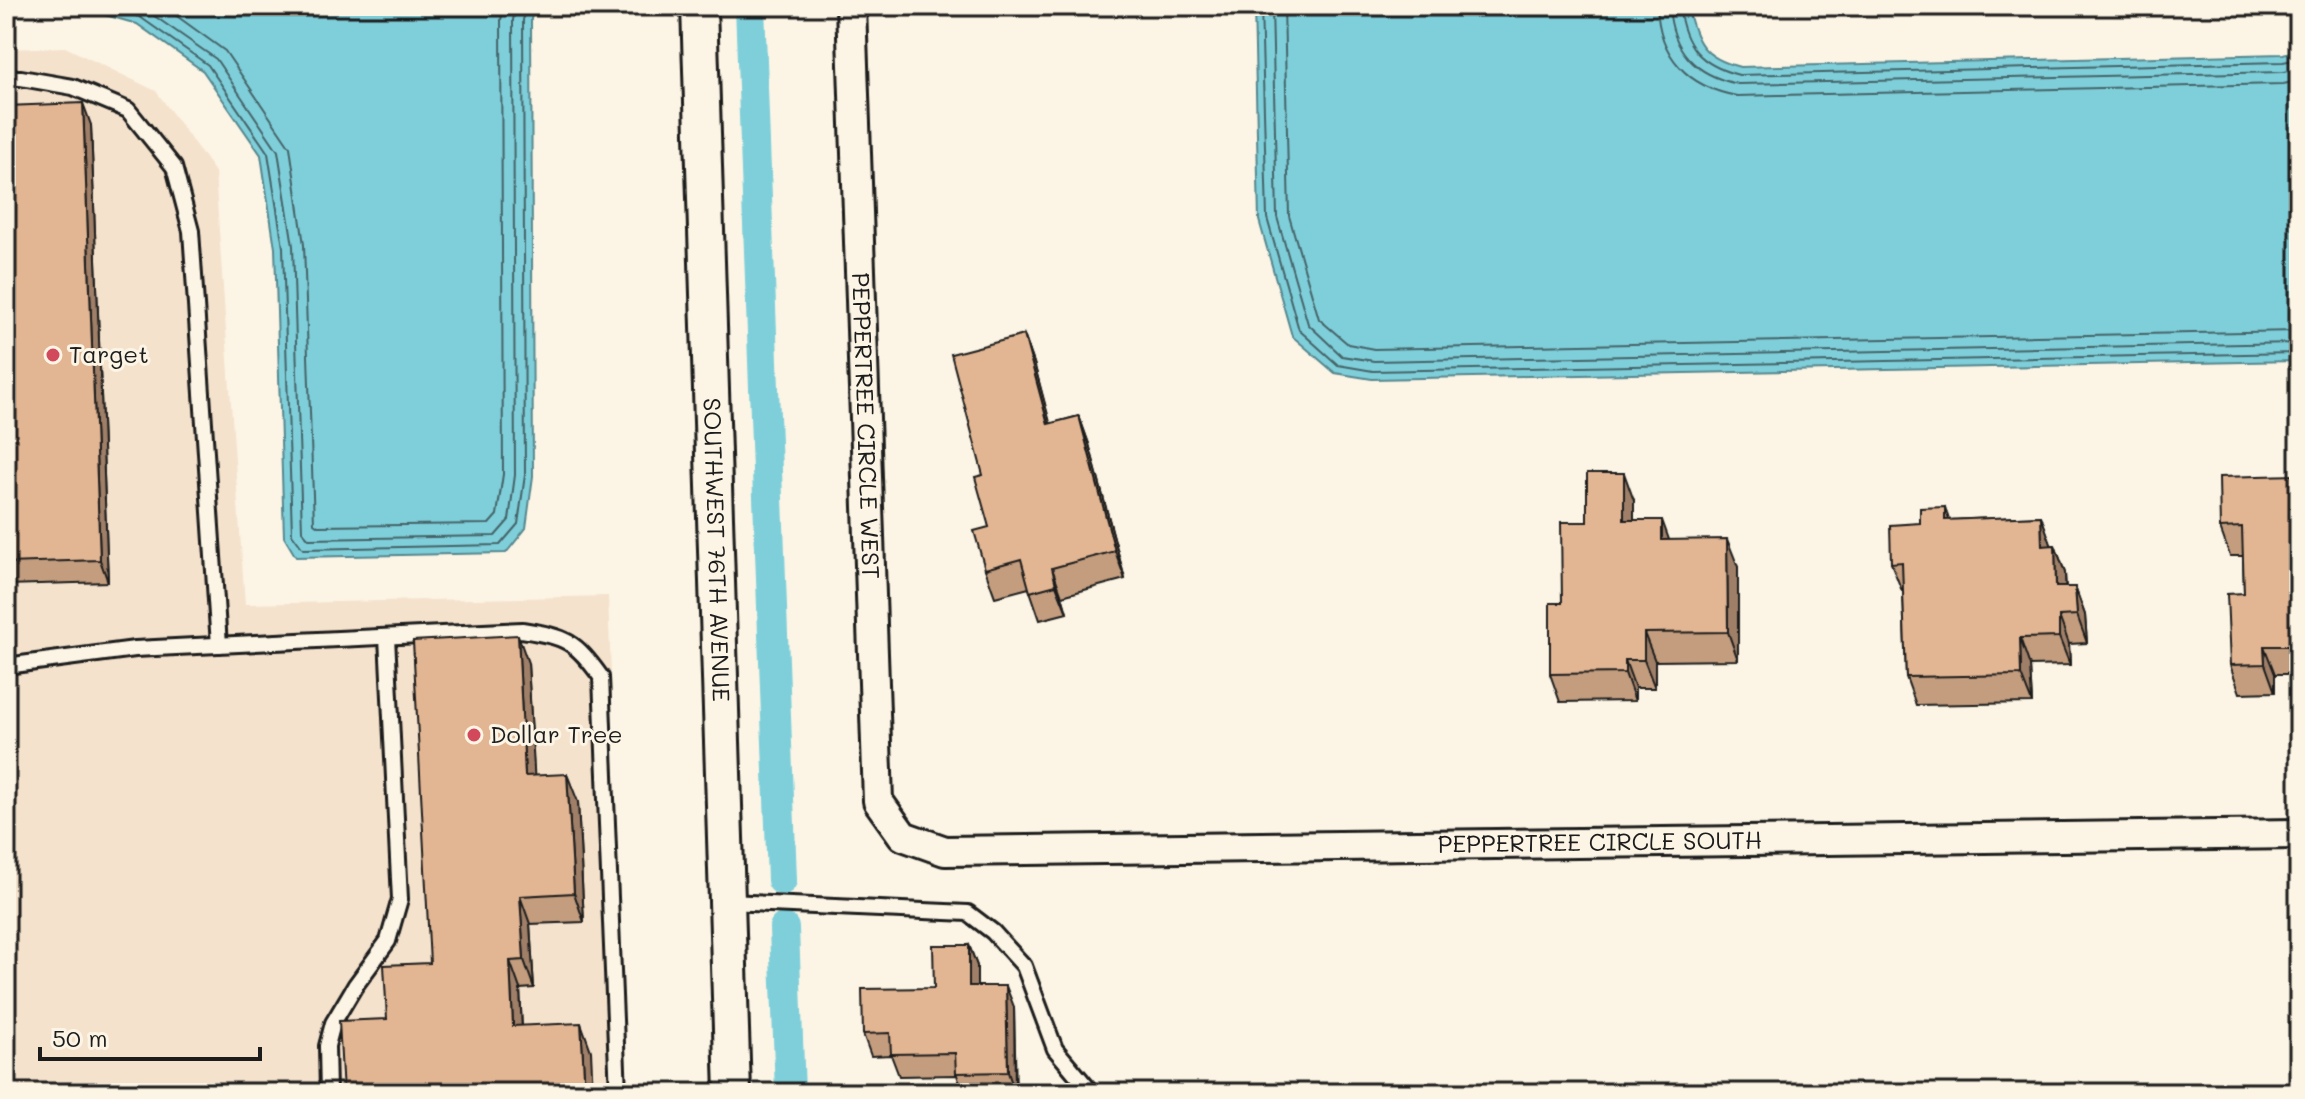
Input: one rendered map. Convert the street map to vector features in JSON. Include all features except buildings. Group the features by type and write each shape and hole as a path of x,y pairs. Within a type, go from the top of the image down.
{"street":[{"name":"SOUTHWEST 76TH AVENUE","path":"699,6 733,1093"},
{"name":"PEPPERTREE CIRCLE WEST","path":"851,6 878,801 903,836"},
{"name":"PEPPERTREE CIRCLE SOUTH","path":"903,836 945,851 2299,834"}],"lane":[{"path":"6,78 73,87 128,110 174,167 191,231 219,645"},
{"path":"6,666 135,649 522,630 552,634 581,649 601,677 618,1093"},
{"path":"328,1093 327,1046 333,1023 388,941 400,899 387,637"},
{"path":"727,901 968,913 993,932 1024,966 1055,1049 1092,1093"}],"shaded area":[{"path":"65,47 156,91 215,172 245,604 608,596 627,1093 6,1093 6,49"}],"water":[{"path":"74,6 535,6 531,19 533,476 526,528 506,553 296,557 284,537 275,248 261,155 203,71 137,24"},
{"path":"1254,6 1687,6 1698,38 1709,53 1740,67 2283,54 2299,50 2299,361 1372,379 1335,373 1292,336 1259,220"}],"waterway":[{"path":"750,6 782,880"},
{"path":"784,928 790,1093"}],"place":[{"name":"Target","path":"53,355"},
{"name":"Dollar Tree","path":"474,735"}]}
